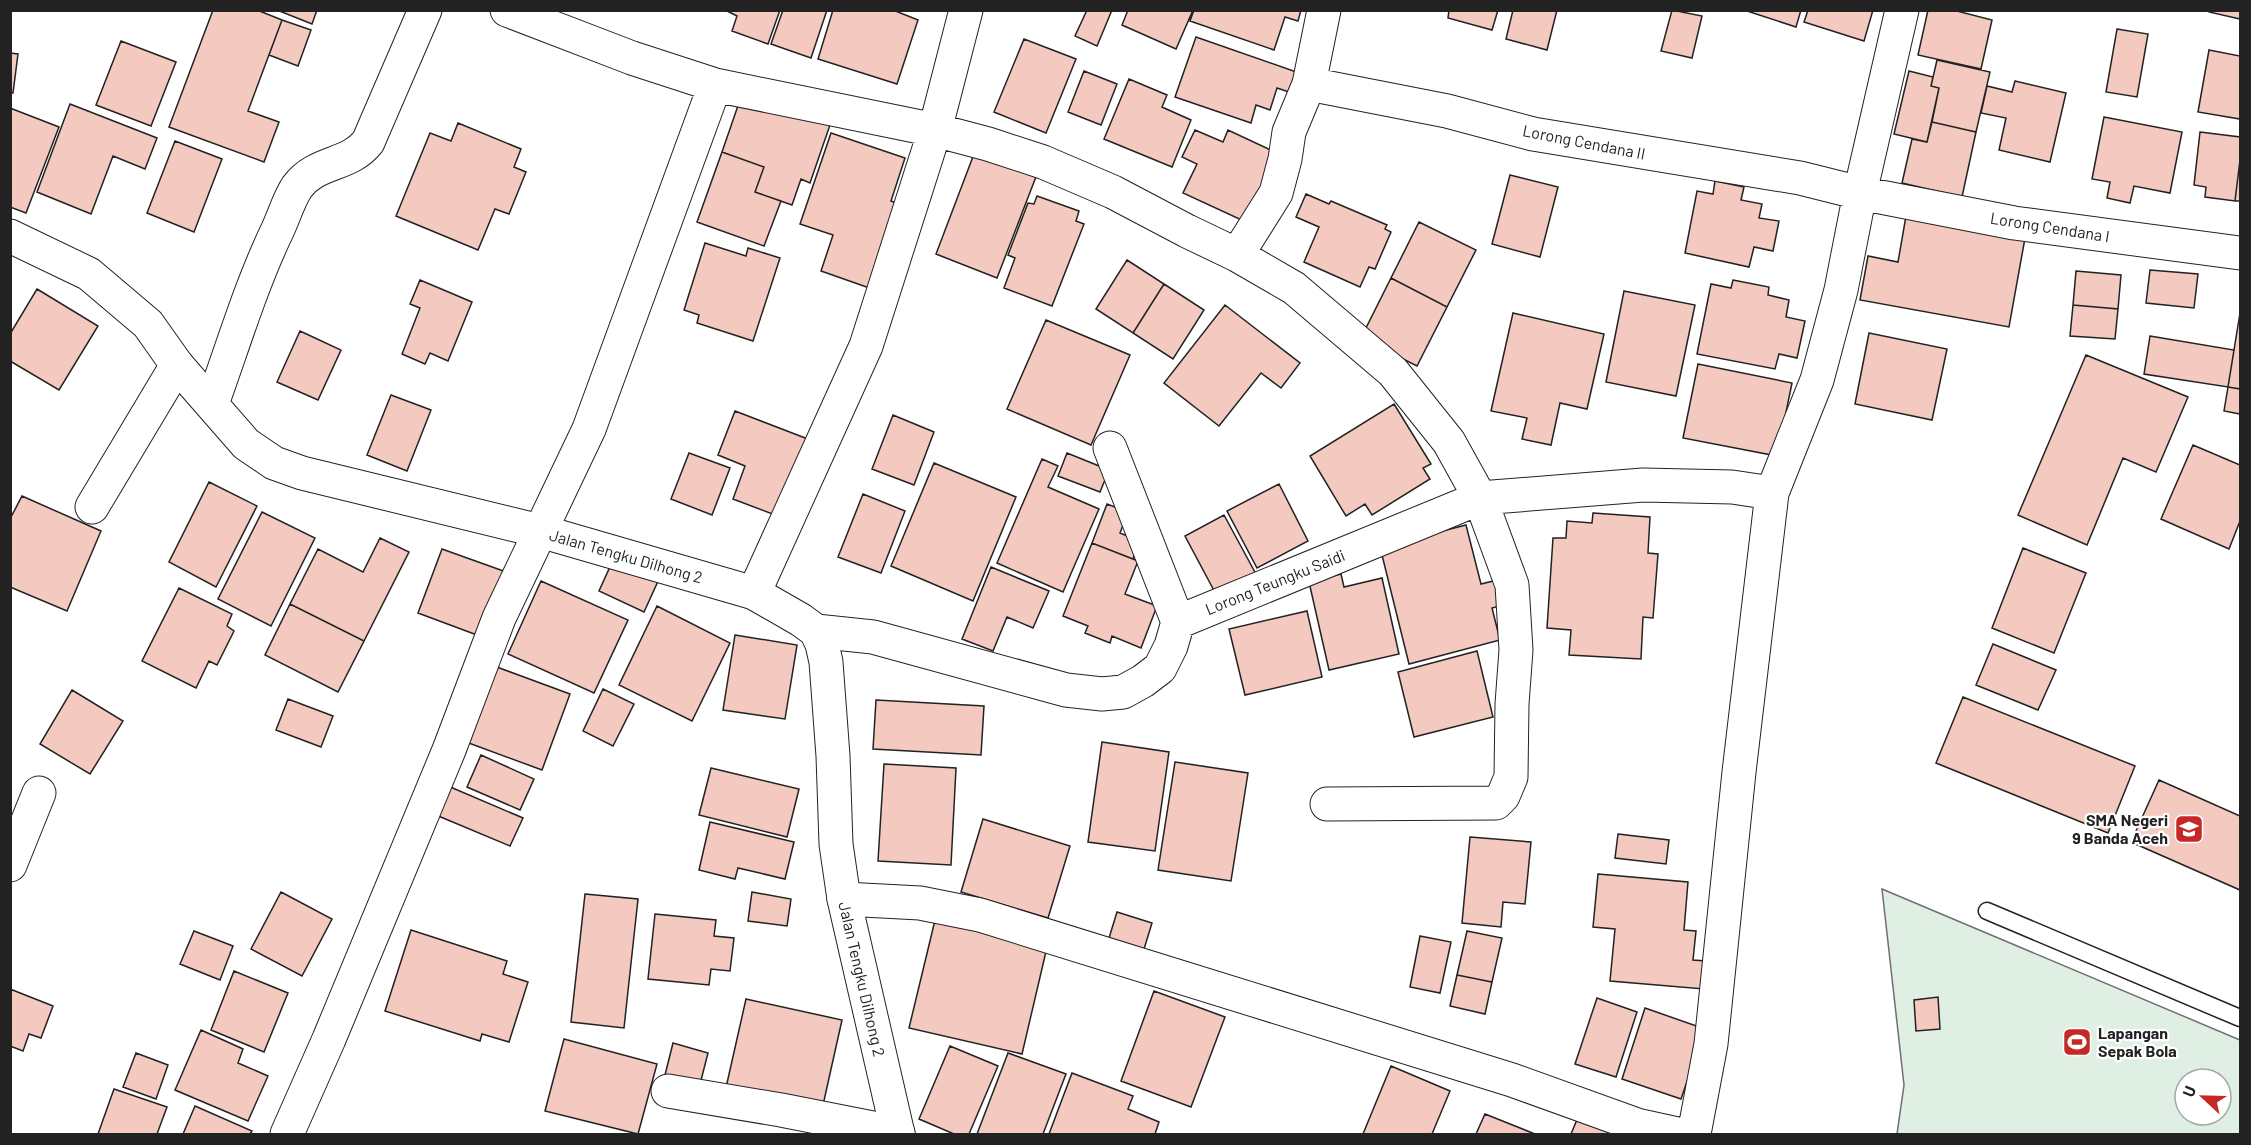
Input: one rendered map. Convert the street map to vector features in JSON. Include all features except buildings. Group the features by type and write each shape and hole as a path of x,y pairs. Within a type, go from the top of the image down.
{"street":[{"path":"212,404 265,256 296,188 310,173 324,165 349,159 360,152 368,142 425,10"},
{"path":"507,10 632,58 715,85 935,130 1043,162 1113,192 1238,255 1294,288 1393,372 1449,442 1480,498 1512,585 1516,650 1512,704 1511,777 1509,787 1496,803 1327,804"},
{"path":"754,593 866,346 935,130 966,10"},
{"path":"1238,255 1276,193 1289,132 1309,84 1324,10"},
{"path":"1694,1134 1711,1044 1741,749 1772,493 1817,380 1841,290 1860,193 1902,10"},
{"name":"Lorong Cendana II","path":"1309,84 1447,111 1533,134 1800,178 1860,193"},
{"path":"287,1134 449,750 499,618 589,429 715,85"},
{"name":"Lorong Cendana I","path":"1860,193 2031,225 2241,253"},
{"name":"Jalan Tengku Dilhong 2","path":"10,236 88,274 148,324 177,365 246,444 274,462 292,470 540,531 754,593 801,620 816,632 822,644 826,662 833,756 836,844 844,898 898,1134"},
{"path":"92,507 177,365"},
{"path":"816,632 873,637 1066,690 1102,694 1123,692 1143,681 1160,668 1172,646 1178,622 1110,448"},
{"name":"Lorong Teungku Saidi","path":"1178,622 1480,498 1643,485 1732,487 1772,493"},
{"path":"10,866 39,793"},
{"path":"844,898 920,903 980,915 1512,1080 1637,1125 1678,1134"},
{"path":"668,1091 781,1110 898,1134"}],"lane":[{"path":"1987,911 2241,1018"}],"green space":[{"path":"1882,889 2240,1040 2240,1134 1897,1134 1904,1085"}],"place":[{"name":"SMA Negeri 9 Banda Aceh","path":"2189,829"},
{"name":"Lapangan Sepak Bola","path":"2077,1042"}]}
